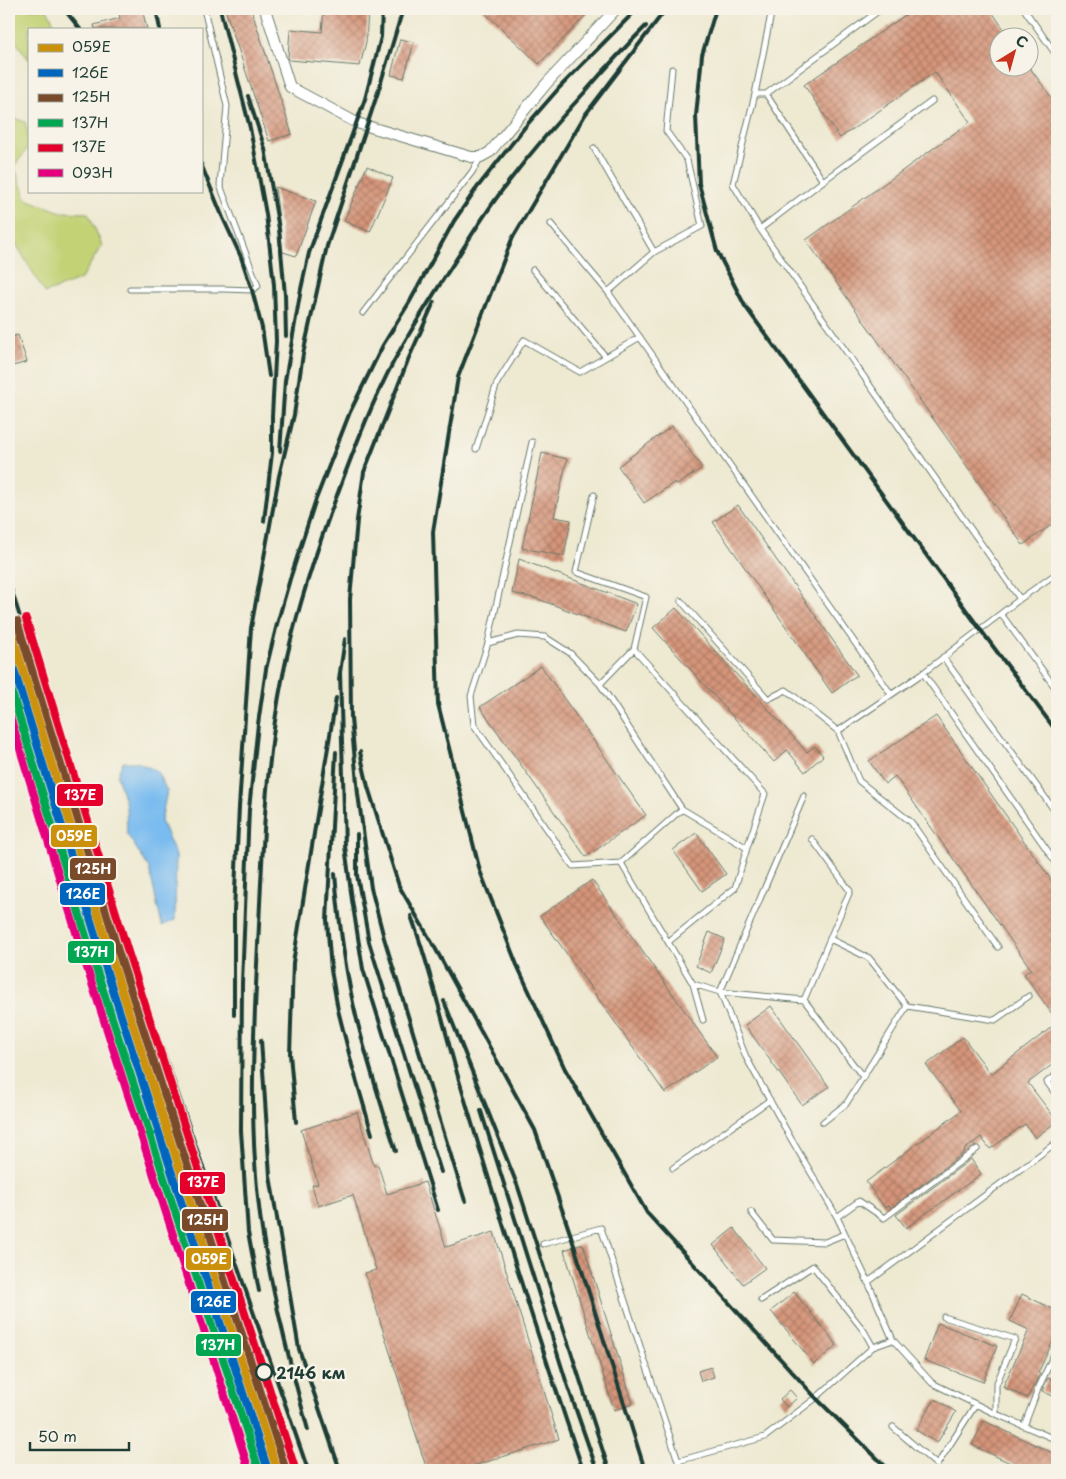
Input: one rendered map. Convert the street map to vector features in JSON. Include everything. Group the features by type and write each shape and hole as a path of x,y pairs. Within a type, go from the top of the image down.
{"street":[{"path":"265,9 290,87 357,123 471,157 481,157 490,152 547,83 616,9"}],"lane":[{"path":"130,289 252,290 258,286 220,185 227,106 204,9"},
{"path":"772,9 755,94 733,184 760,229 1020,599"},
{"path":"755,94 766,94 880,9"},
{"path":"1024,9 1057,56"},
{"path":"608,292 654,252 702,226 687,160 666,131 672,69"},
{"path":"766,94 823,181"},
{"path":"760,229 932,101"},
{"path":"594,148 654,252"},
{"path":"363,313 472,172 481,157"},
{"path":"551,224 608,292 891,694"},
{"path":"533,270 606,357"},
{"path":"476,449 497,383 524,340 580,372 640,337"},
{"path":"532,442 488,643 471,696 474,725 573,866 621,863 682,809"},
{"path":"594,495 576,572 646,596 634,649 600,684"},
{"path":"838,731 922,673 1057,573"},
{"path":"681,601 768,699 786,690 838,731 859,781 911,822 998,947"},
{"path":"1001,614 1057,690"},
{"path":"488,643 518,634 546,637 570,653 600,684 682,809 747,848"},
{"path":"634,649 765,794 735,888 668,942"},
{"path":"943,657 1057,814"},
{"path":"922,673 1057,864"},
{"path":"804,796 720,992 746,1056 790,1137 837,1216 893,1340 932,1384 1057,1440"},
{"path":"804,1000 850,891 812,839"},
{"path":"621,863 693,984 703,1020"},
{"path":"830,939 869,958 907,1006 995,1020 1029,996"},
{"path":"693,984 720,992 804,1000 862,1077"},
{"path":"823,1122 846,1104 907,1006"},
{"path":"1057,1074 1047,1082 1057,1096"},
{"path":"673,1168 770,1100"},
{"path":"868,1282 1057,1142"},
{"path":"837,1216 859,1201 884,1218 976,1149"},
{"path":"751,1212 773,1240 825,1242 845,1234"},
{"path":"543,1244 601,1228 681,1470"},
{"path":"761,1300 813,1266 864,1331 874,1347"},
{"path":"944,1317 1015,1339 996,1385 996,1414"},
{"path":"678,1461 765,1437 816,1398 874,1347 893,1340"},
{"path":"1024,1426 1038,1389 1057,1348"},
{"path":"893,1427 937,1464 976,1404"}],"green space":[{"path":"9,9 47,9 56,28 28,28 28,59 9,32"},
{"path":"9,116 25,122 27,130 28,146 14,166 26,199 61,212 88,213 102,245 81,279 45,293 9,232"}],"water":[{"path":"123,762 137,762 157,771 167,791 161,821 176,855 175,920 162,926 149,868 127,834 126,805 117,775"}],"building":[{"path":"118,9 142,9 147,28 95,28 94,25 120,18"},
{"path":"225,9 251,9 292,134 269,141"},
{"path":"324,9 368,10 366,42 360,66 289,60 290,29 322,32"},
{"path":"481,9 592,9 539,64"},
{"path":"914,9 990,9 1003,28 988,28 988,78 1037,78 1057,105 1057,521 1023,545 806,240 970,122 935,72 840,138 804,85"},
{"path":"400,39 414,42 404,78 391,75"},
{"path":"367,166 393,178 370,232 344,221"},
{"path":"275,187 316,201 296,256 283,252"},
{"path":"18,335 27,362 13,366 9,352 9,338"},
{"path":"672,426 702,468 677,485 675,482 644,503 618,466"},
{"path":"542,453 567,459 554,517 571,520 564,556 522,548"},
{"path":"738,505 857,675 832,693 713,522"},
{"path":"519,559 637,604 626,632 538,599 512,593"},
{"path":"676,608 807,752 815,746 823,756 805,772 787,750 774,762 653,628"},
{"path":"541,666 646,815 586,857 480,707"},
{"path":"936,716 1057,888 1057,1021 1024,974 1031,969 895,776 885,784 869,761"},
{"path":"696,833 726,874 702,891 673,850"},
{"path":"592,880 717,1057 665,1093 540,916"},
{"path":"709,932 725,939 711,973 696,966"},
{"path":"771,1006 829,1087 802,1105 745,1025"},
{"path":"1057,1023 1057,1061 1028,1083 1057,1121 1035,1138 1025,1124 990,1149 981,1137 964,1150 965,1152 891,1208 889,1205 885,1208 866,1182 961,1111 926,1065 963,1037 991,1074"},
{"path":"357,1112 374,1166 378,1165 387,1194 425,1182 446,1247 494,1232 559,1439 461,1470 427,1470 365,1273 376,1270 353,1195 318,1206 312,1185 318,1184 301,1130"},
{"path":"971,1159 981,1174 906,1228 896,1215"},
{"path":"734,1228 765,1268 743,1284 713,1245"},
{"path":"583,1244 633,1404 614,1410 564,1250"},
{"path":"794,1292 837,1345 814,1364 771,1311"},
{"path":"1022,1294 1057,1311 1057,1332 1038,1373 1040,1374 1027,1398 1003,1387 1029,1330 1010,1321"},
{"path":"938,1323 997,1346 983,1382 924,1360"},
{"path":"711,1367 714,1377 701,1381 698,1371"},
{"path":"1048,1378 1057,1382 1057,1398 1042,1391"},
{"path":"790,1390 797,1398 787,1407 780,1399"},
{"path":"935,1399 956,1412 937,1443 916,1430"},
{"path":"984,1421 1057,1455 1057,1470 1025,1470 972,1445"}],"railway":[{"path":"64,9 79,28"},
{"path":"156,9 160,28"},
{"path":"220,9 250,128 266,214 274,285 276,341 272,453 264,521"},
{"path":"280,451 285,381 309,253 365,99 381,37 382,9"},
{"path":"234,1015 234,910 251,628 279,476 294,415 303,354 327,246 378,92 403,9"},
{"path":"259,1291 248,1232 241,1131 242,983 249,809 266,669 290,579 316,499 350,412 383,345 409,303 454,221 476,189 525,127 560,87 637,9"},
{"path":"666,9 585,115 512,239 458,377 433,532 438,704 480,871 517,965 565,1069 647,1213 816,1398 889,1470"},
{"path":"716,9 702,55 696,116 699,184 717,251 745,306 1057,732"},
{"path":"308,1430 271,1281 262,1230 254,1154 255,1001 266,800 277,706 287,654 310,574 330,514 360,434 403,344 501,191 555,125 646,26"},
{"path":"248,96 265,149 279,229 285,295 286,336"},
{"path":"202,166 241,257 252,290 262,328 269,376"},
{"path":"434,302 408,360 364,472 357,520 350,599 351,718 358,794 371,888 384,938 465,1201"},
{"path":"9,582 58,738 196,1147 308,1470"},
{"path":"339,679 345,639"},
{"path":"340,672 345,846 363,969 438,1210"},
{"path":"296,1122 290,1054 293,963 336,698"},
{"path":"336,752 327,920 331,970 338,1010 372,1134"},
{"path":"360,752 368,787 399,886 535,1130 571,1236 645,1470"},
{"path":"76,809 111,957"},
{"path":"357,834 357,875 369,942 441,1172"},
{"path":"335,874 338,910 349,984 370,1069 396,1151"},
{"path":"87,909 139,1043"},
{"path":"411,916 425,957 459,1080 504,1227 583,1470"},
{"path":"444,1001 518,1187 609,1470"},
{"path":"261,1040 270,1176 299,1349 340,1470"},
{"path":"481,1111 567,1384 597,1470"},
{"path":"262,1373 296,1470"}],"transit line":[{"name":"137Е","path":"26,619 128,952 294,1465"},
{"name":"125Н","path":"17,621 119,954 285,1467"},
{"name":"059Е","path":"9,624 111,957 277,1470"},
{"name":"126Е","path":"9,653 103,960 268,1470"},
{"name":"137Н","path":"9,683 94,962 259,1470"},
{"name":"093Н","path":"9,713 86,965 249,1470"}],"place":[{"name":"2146 км","path":"264,1372"}]}
